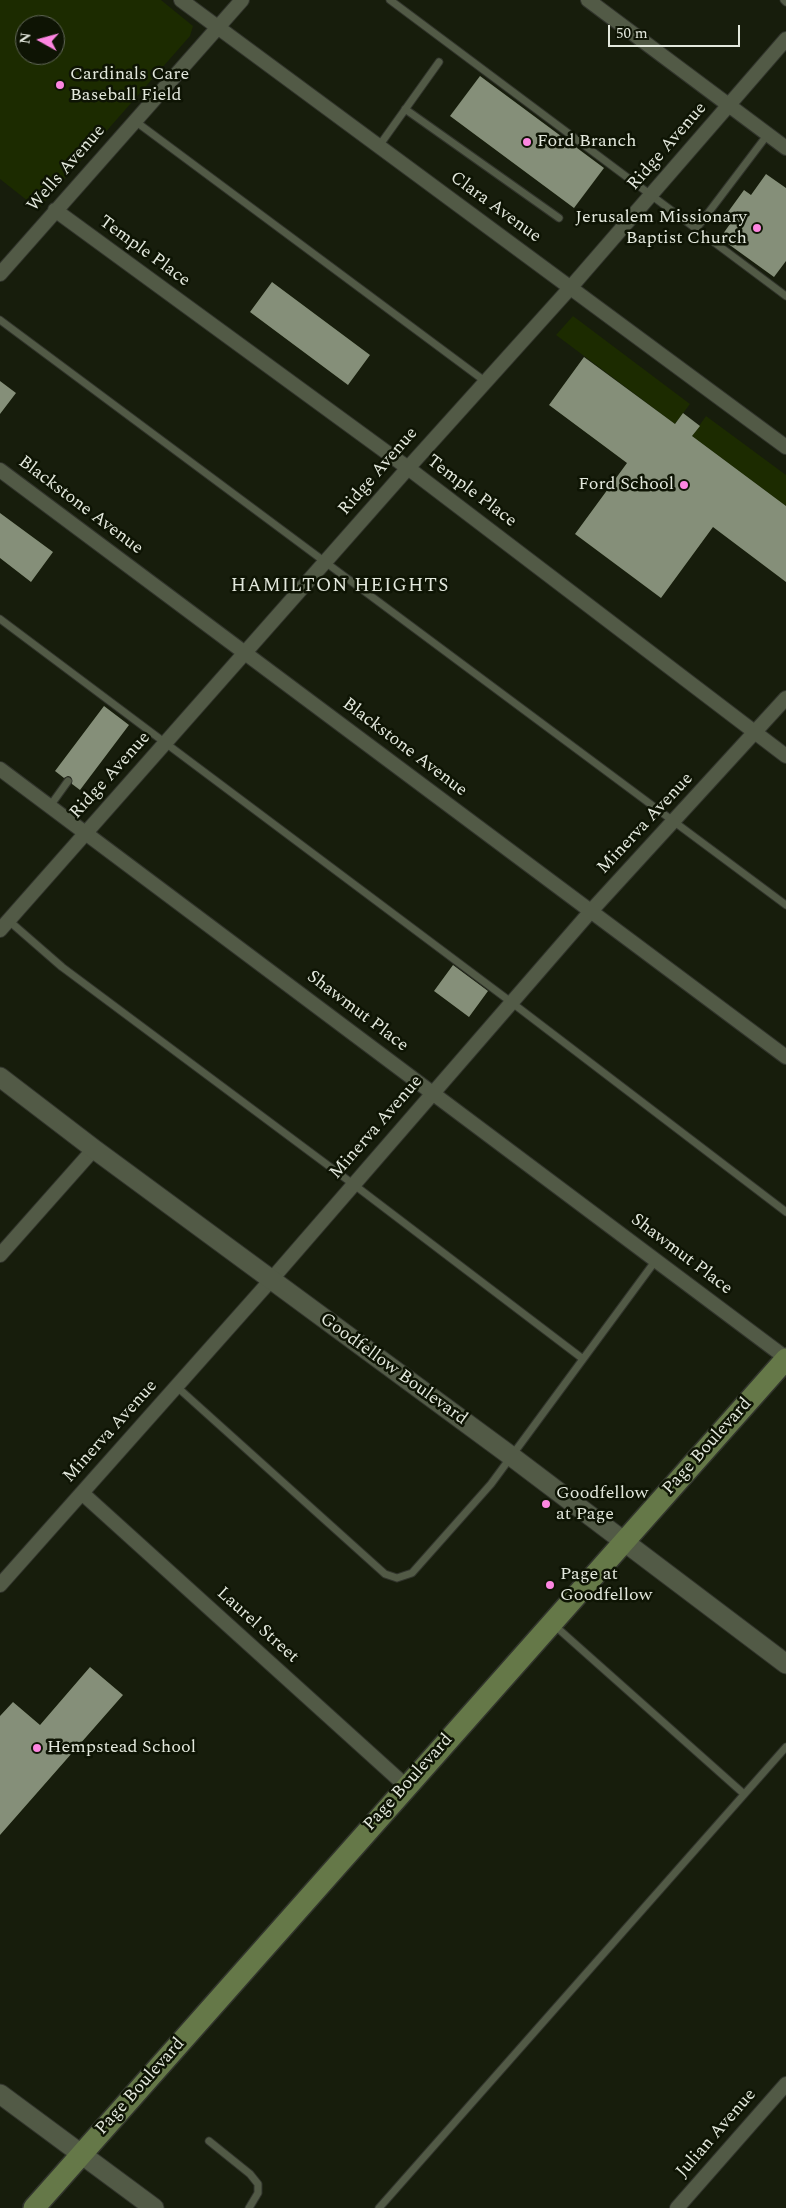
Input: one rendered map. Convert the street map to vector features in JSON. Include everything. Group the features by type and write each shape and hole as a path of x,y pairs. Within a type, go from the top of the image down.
{"main road":[{"name":"Goodfellow Boulevard","path":"0,1077 94,1150 511,1456 786,1664"},
{"name":"Page Boulevard","path":"34,2208 786,1359"},
{"path":"0,2094 154,2208"}],"street":[{"name":"Clara Avenue","path":"181,0 786,447"},
{"name":"Wells Avenue","path":"0,274 242,0"},
{"path":"588,0 786,148"},
{"name":"Ridge Avenue","path":"4,925 408,468 571,287 786,39"},
{"name":"Temple Place","path":"56,210 408,468 786,756"},
{"name":"Blackstone Avenue","path":"0,470 786,1056"},
{"name":"Minerva Avenue","path":"0,1585 271,1280 432,1092 591,911 756,733 786,698"},
{"name":"Shawmut Place","path":"0,769 786,1359"},
{"path":"0,1256 94,1150"},
{"name":"Laurel Street","path":"82,1493 407,1787"},
{"name":"Julian Avenue","path":"677,2208 786,2084"}],"lane":[{"path":"390,0 786,296"},
{"path":"379,146 439,62"},
{"path":"405,108 559,218"},
{"path":"135,121 486,382"},
{"path":"696,229 768,134"},
{"path":"0,320 786,905"},
{"path":"0,619 511,1002 786,1212"},
{"path":"50,806 68,781"},
{"path":"4,925 353,1184 583,1359"},
{"path":"176,1386 385,1574 397,1578 412,1573 491,1484 656,1260"},
{"path":"552,1623 744,1794"},
{"path":"379,2208 786,1747"},
{"path":"209,2141 250,2174 258,2184 258,2193 249,2208"}],"green space":[{"name":"Cardinals Care Baseball Field","path":"0,0 161,0 193,26 190,36 38,209 0,179"},
{"path":"573,316 690,404 675,424 556,335"},
{"path":"706,416 786,475 786,506 692,436"}],"building":[{"name":"Ford Branch","path":"480,76 604,168 574,208 450,116"},
{"name":"Jerusalem Missionary Baptist Church","path":"766,174 786,188 786,261 774,277 720,238 735,217 728,212 744,190 751,195"},
{"path":"272,282 370,355 348,385 250,312"},
{"name":"Ford School","path":"584,357 675,424 683,413 700,426 692,436 786,506 786,582 713,527 661,598 575,534 627,463 549,405"},
{"path":"0,381 16,393 0,414"},
{"path":"0,513 53,552 31,582 0,558"},
{"path":"104,706 129,725 80,790 72,784 71,777 64,778 55,771"},
{"path":"453,965 488,991 469,1017 434,991"},
{"name":"Hempstead School","path":"90,1667 123,1695 0,1835 0,1716 13,1702 40,1725"}],"place":[{"name":"Cardinals Care Baseball Field","path":"60,85"},
{"name":"Ford Branch","path":"527,142"},
{"name":"Jerusalem Missionary Baptist Church","path":"757,228"},
{"name":"Ford School","path":"684,485"},
{"name":"Goodfellow at Page","path":"546,1504"},
{"name":"Page at Goodfellow","path":"550,1585"},
{"name":"Hempstead School","path":"37,1748"}],"district":[{"name":"HAMILTON HEIGHTS","path":"340,587"}]}
